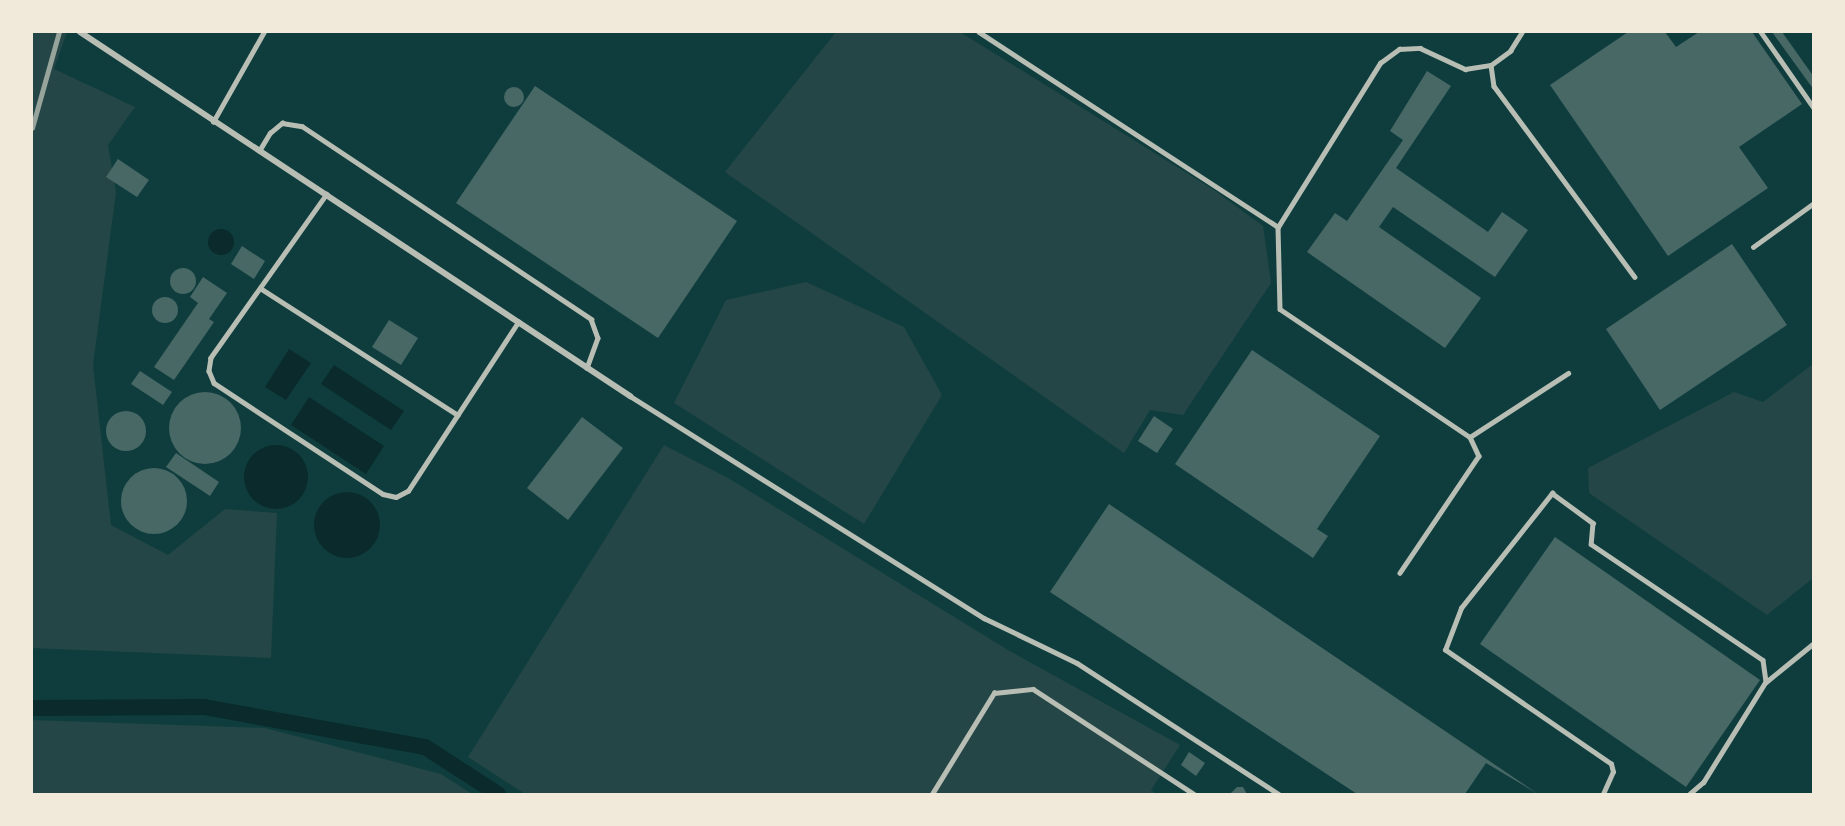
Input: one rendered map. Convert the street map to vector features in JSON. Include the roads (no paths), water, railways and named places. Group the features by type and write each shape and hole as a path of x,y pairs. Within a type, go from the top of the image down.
{"street":[{"path":"80,32 630,396"}],"lane":[{"path":"213,122 264,32"},
{"path":"979,32 1278,227"},
{"path":"1400,573 1479,456 1470,437 1280,309 1278,227 1380,63 1399,49 1420,48 1465,69 1491,65 1510,51 1522,32"},
{"path":"1761,32 1814,108"},
{"path":"1491,65 1494,86 1635,277"},
{"path":"259,151 270,133 282,123 312,133 591,320 598,338 586,368"},
{"path":"327,194 211,358 208,371 214,383 382,494 396,497 408,491 518,322"},
{"path":"1753,247 1814,203"},
{"path":"261,288 458,415"},
{"path":"1470,437 1568,373"},
{"path":"630,396 984,618 1077,663 1279,795"},
{"path":"1603,795 1613,772 1611,764 1445,650 1461,608 1552,493 1593,523 1591,544 1763,660 1766,682"},
{"path":"1690,795 1704,782 1766,682 1814,643"},
{"path":"932,795 994,693 1033,689 1194,795"},
{"path":"1266,795 1270,789"}],"waterway":[{"path":"32,708 204,707 425,747 498,794"}],"railway":[{"path":"32,128 59,32"}]}
